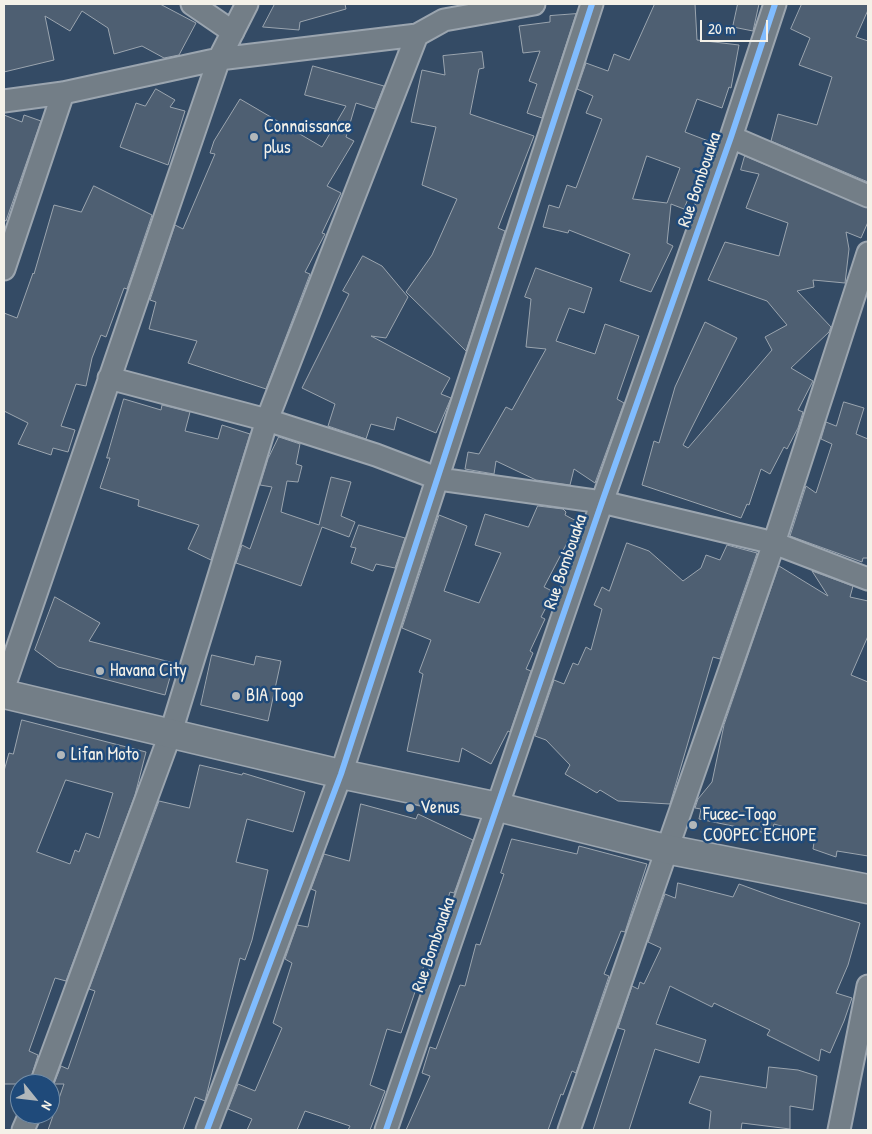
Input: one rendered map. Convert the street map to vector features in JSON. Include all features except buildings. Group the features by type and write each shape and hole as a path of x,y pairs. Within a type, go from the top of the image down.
{"main road":[{"path":"4,694 171,732 341,774 498,807 666,849 868,889"}],"street":[{"path":"192,4 233,32"},
{"path":"4,687 219,59 246,4"},
{"path":"4,101 62,94 219,59 417,35 447,12 534,4"},
{"path":"207,1130 341,774 439,479 592,4"},
{"name":"Rue Bombouaka","path":"386,1130 602,502 731,137 775,4"},
{"path":"45,1074 171,732 267,420 417,35"},
{"path":"4,269 62,94"},
{"path":"731,137 868,196"},
{"path":"569,1130 774,543 868,252"},
{"path":"109,378 267,420 376,455 439,479 602,502 774,543 868,579"},
{"path":"839,1130 868,986"}],"cycle path":[{"path":"207,1130 341,774 592,4"},
{"path":"386,1130 602,502 731,137 775,4"}],"place":[{"name":"Connaissance plus","path":"254,137"},
{"name":"Havana City","path":"100,671"},
{"name":"BIA Togo","path":"236,696"},
{"name":"Lifan Moto","path":"61,755"},
{"name":"Venus","path":"410,808"},
{"name":"Fucec-Togo COOPEC ECHOPE","path":"693,825"}]}
